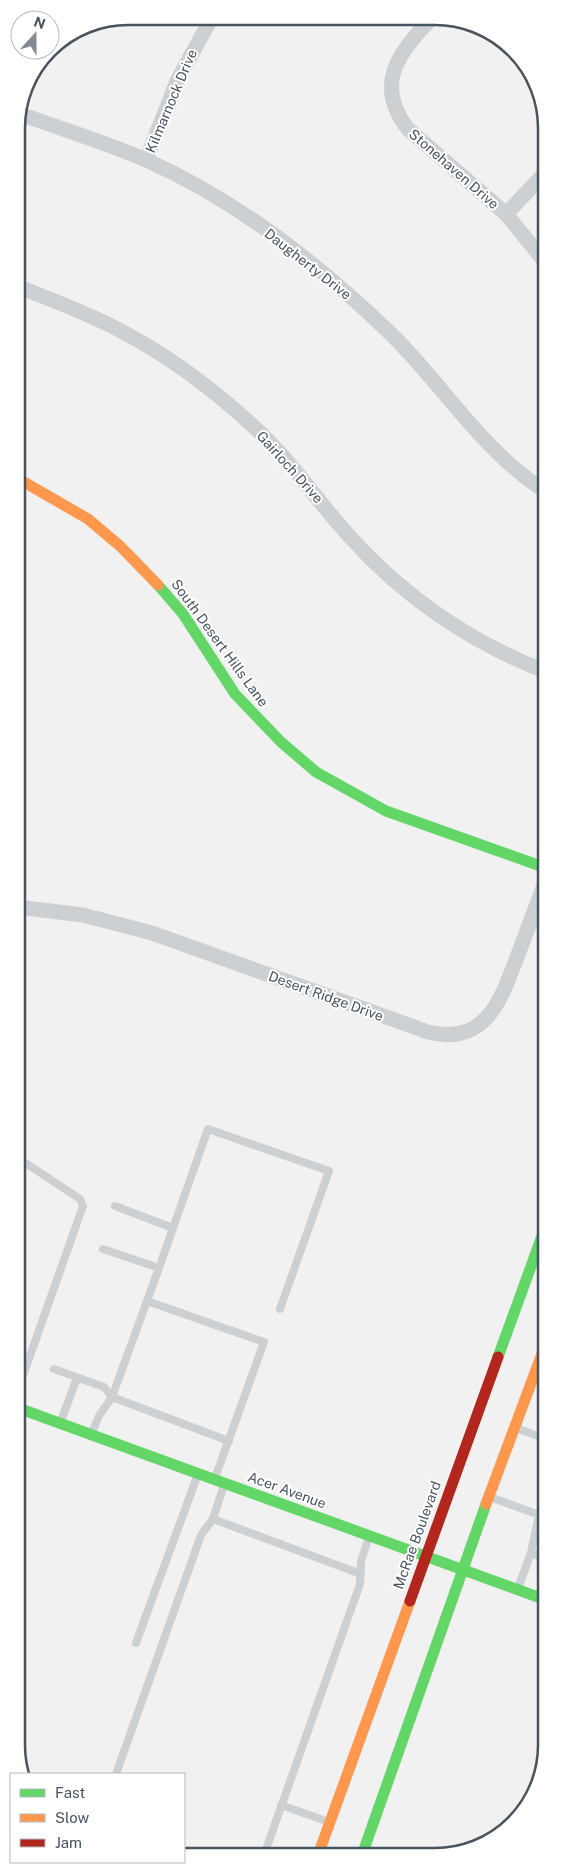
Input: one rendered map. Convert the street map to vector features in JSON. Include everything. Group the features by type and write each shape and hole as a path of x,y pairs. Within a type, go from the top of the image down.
{"street":[{"name":"Kilmarnock Drive","path":"146,160 178,78 208,25"},
{"name":"Stonehaven Drive","path":"425,25 408,43 394,69 392,99 397,113 408,130 506,214 538,253"},
{"name":"Daugherty Drive","path":"26,116 146,160 236,210 289,246 330,278 419,364 491,448 522,476 538,486"},
{"path":"506,214 538,180"},
{"name":"Gairloch Drive","path":"25,289 120,330 155,351 206,386 277,449 350,537 413,596 475,638 538,668"},
{"name":"South Desert Hills Lane","path":"25,482 50,495 88,520 120,546 154,580 183,614 235,694 281,742 316,772 352,794 386,811 538,865"},
{"name":"Desert Ridge Drive","path":"25,907 83,915 135,928 428,1032 451,1035 477,1026 497,1006 538,901"},
{"name":"McRae Boulevard","path":"320,1848 538,1247"},
{"path":"364,1848 462,1568 538,1364"},
{"name":"Acer Avenue","path":"25,1410 538,1597"}],"lane":[{"path":"91,1434 99,1416 112,1397 208,1129 329,1171 280,1309"},
{"path":"25,1163 80,1199 83,1206 25,1370"},
{"path":"115,1206 173,1228"},
{"path":"103,1249 159,1268"},
{"path":"116,1773 201,1535 213,1519 229,1441 264,1342 147,1301"},
{"path":"54,1369 104,1388 112,1397 229,1441"},
{"path":"60,1423 77,1378"},
{"path":"514,1427 538,1436"},
{"path":"136,1643 198,1473"},
{"path":"489,1496 538,1514"},
{"path":"213,1519 361,1574"},
{"path":"518,1589 531,1552 538,1523"},
{"path":"266,1848 360,1584 361,1561 370,1536"},
{"path":"531,1552 538,1555"},
{"path":"281,1805 329,1823"}],"traffic: fast":[{"path":"158,585 183,614 235,694 281,742 316,772 386,811 538,865"},
{"path":"498,1357 538,1247"},
{"path":"25,1411 538,1597"},
{"path":"364,1848 486,1504"}],"traffic: slow":[{"path":"25,483 88,519 120,546 158,585"},
{"path":"486,1504 538,1364"},
{"path":"321,1848 410,1601"}],"traffic: jam":[{"path":"410,1601 498,1357"}]}
